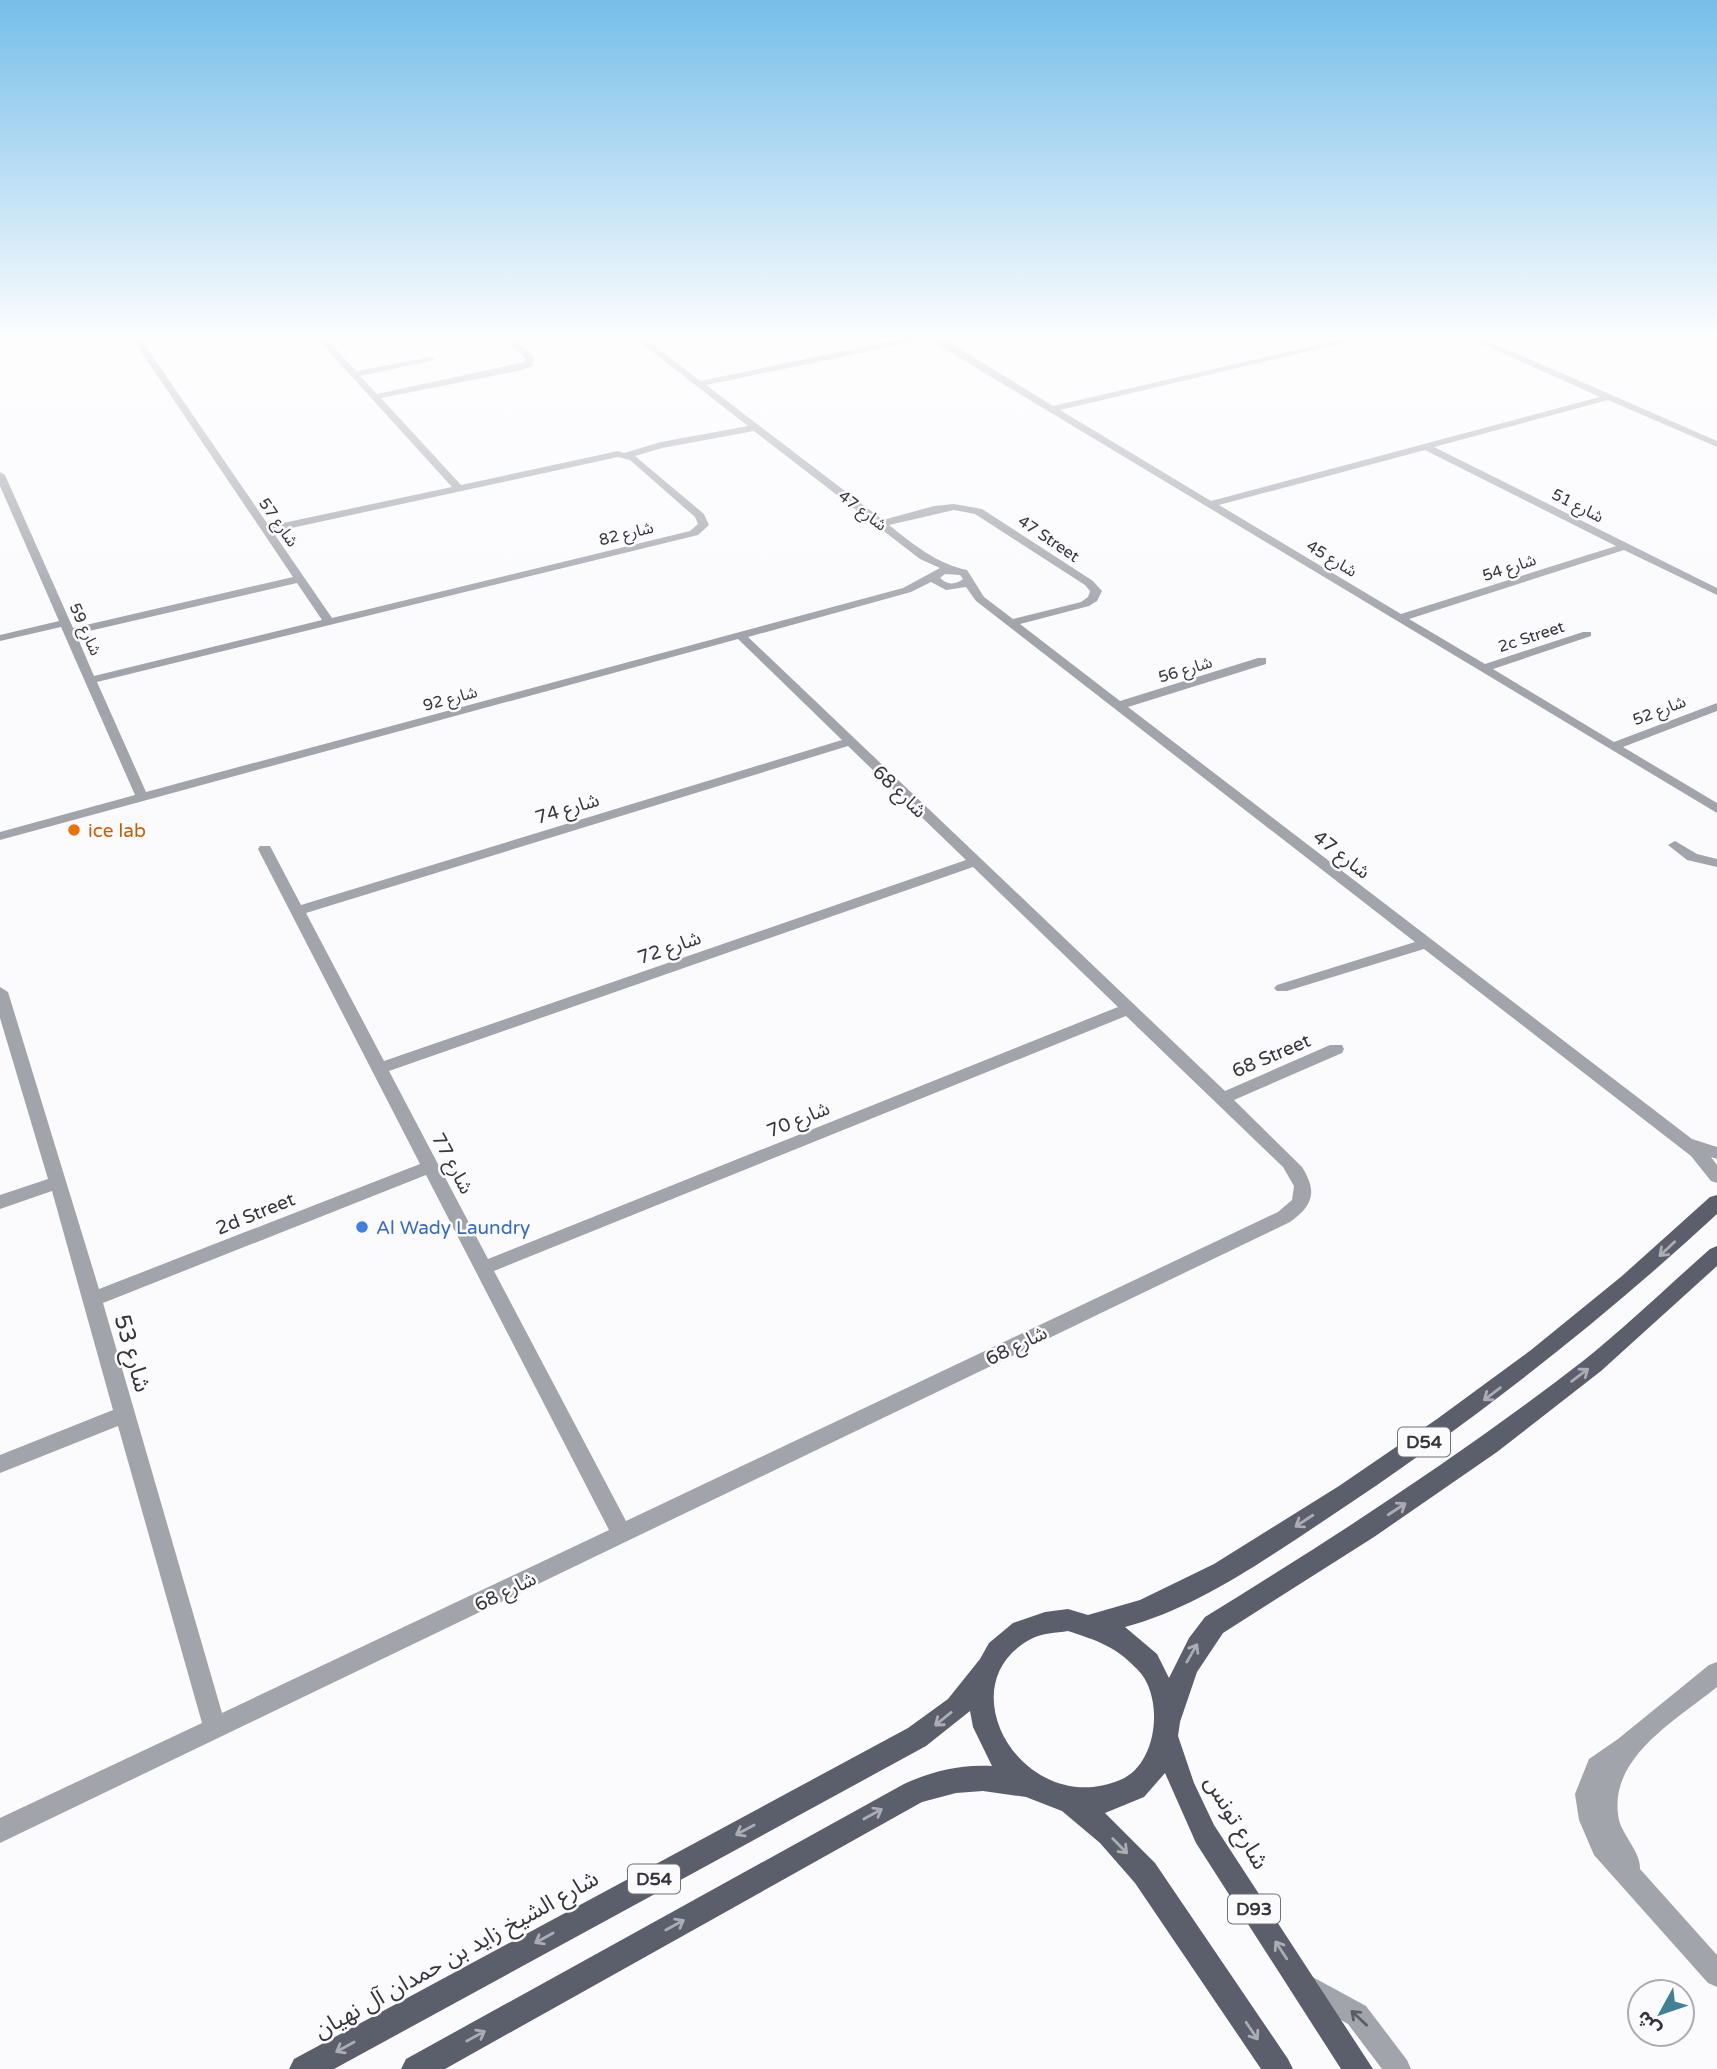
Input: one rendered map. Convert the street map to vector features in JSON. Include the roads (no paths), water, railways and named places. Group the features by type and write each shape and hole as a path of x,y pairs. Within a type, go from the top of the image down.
{"main road":[{"name":"D54","path":"1094,1624 1144,1610 1217,1572 1286,1533 1412,1450 1562,1340 1649,1267 1717,1202"},
{"name":"D54","path":"1168,1728 1187,1661 1198,1642 1214,1625 1366,1530 1489,1445 1621,1341 1717,1254"},
{"path":"1056,1621 1094,1624 1123,1637 1147,1659 1163,1686 1168,1728 1158,1763 1142,1781 1121,1794 1096,1801 1069,1800 1047,1794 1027,1784 1002,1760 986,1730 981,1698 988,1668 1001,1648 1020,1632 1056,1621"},
{"name":"شارع الشيخ زايد بن حمدان آل نهيان","path":"304,2069 917,1737 957,1707 988,1668"},
{"name":"شارع تونس","path":"1168,1728 1182,1787 1205,1834 1358,2069"},
{"name":"D54","path":"416,2069 906,1796 939,1782 965,1777 1027,1784"},
{"path":"1069,1800 1109,1834 1144,1873 1278,2069"}],"street":[{"name":"شارع 57","path":"200,432 329,622"},
{"path":"406,432 458,488"},
{"path":"267,530 608,455 627,455 661,445 735,432"},
{"name":"شارع 47","path":"760,432 924,557 967,575 968,582 980,598 1011,623 1697,1152 1717,1177"},
{"name":"شارع 45","path":"1091,432 1717,809"},
{"path":"1211,504 1479,432"},
{"path":"1688,432 1717,444"},
{"name":"شارع 51","path":"1425,446 1717,592"},
{"name":"شارع 82","path":"91,680 701,529 704,525 700,516 638,461 627,455"},
{"name":"شارع 59","path":"0,475 142,797"},
{"name":"47 Street","path":"881,524 948,508 969,509 1003,526 1096,591 1095,597 1086,604 1011,623"},
{"name":"شارع 54","path":"1402,618 1625,547"},
{"name":"شارع 47","path":"924,557 935,575 936,582 980,598"},
{"name":"شارع 92","path":"907,590 935,575 953,570"},
{"path":"0,638 68,627 300,579"},
{"name":"شارع 92","path":"0,836 907,590 968,582"},
{"name":"2c Street","path":"1485,668 1587,634"},
{"name":"شارع 68","path":"0,1832 1296,1209 1303,1199 1304,1186 1299,1174 740,635"},
{"name":"شارع 56","path":"1117,706 1262,661"},
{"name":"شارع 52","path":"1614,746 1717,707"},
{"name":"شارع 74","path":"297,911 849,741"},
{"path":"1675,845 1692,857 1717,863"},
{"name":"شارع 77","path":"265,849 622,1534"},
{"name":"شارع 72","path":"378,1069 973,862"},
{"path":"1282,988 1425,944"},
{"name":"شارع 53","path":"1,998 93,1299 215,1729"},
{"name":"شارع 70","path":"483,1268 1128,1009"},
{"name":"68 Street","path":"1222,1099 1336,1049"},
{"name":"شارع 47","path":"1681,1140 1717,1153"},
{"name":"2d Street","path":"93,1299 432,1166"},
{"path":"0,1202 58,1182"},
{"path":"0,1464 125,1415"},
{"path":"1717,1673 1626,1747 1607,1781 1591,1820 1603,1846 1717,1974"},
{"path":"1304,1985 1357,2015 1398,2069"}],"place":[{"name":"ice lab","path":"74,830"},
{"name":"Al Wady Laundry","path":"362,1227"}]}
